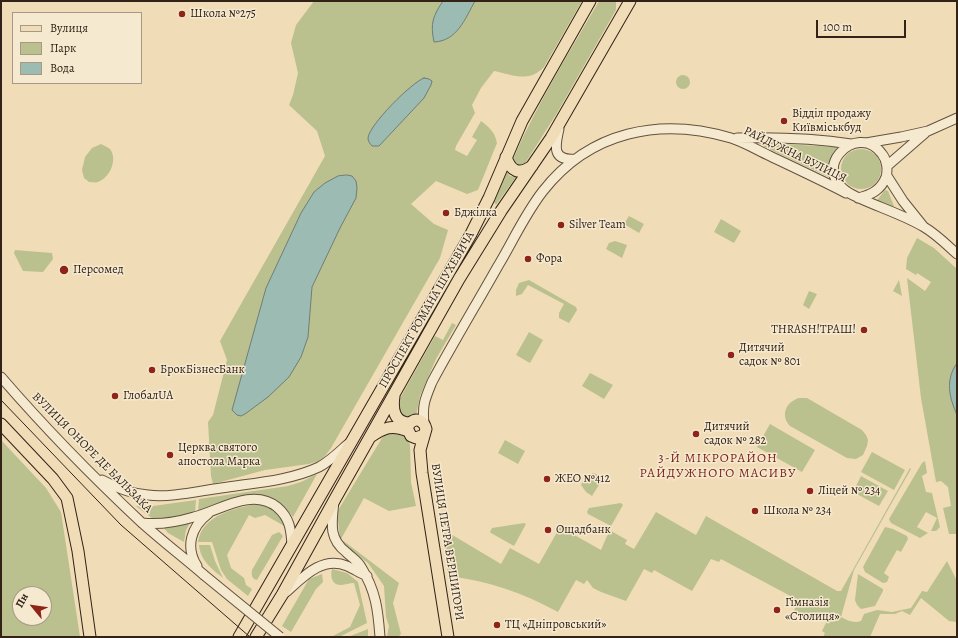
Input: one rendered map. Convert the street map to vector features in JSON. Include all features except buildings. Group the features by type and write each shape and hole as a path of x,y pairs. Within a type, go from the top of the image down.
{"main road":[{"name":"ПРОСПЕКТ РОМАНА ШУХЕВИЧА","path":"239,637 471,234 489,198 522,121 590,1"},
{"name":"ПРОСПЕКТ РОМАНА ШУХЕВИЧА","path":"256,637 282,595 334,499 478,248 561,120 627,3"},
{"path":"506,157 508,163 516,171 521,172 532,166"},
{"path":"394,393 394,413 401,422 415,428"},
{"path":"1,424 53,479 68,498 90,637"},
{"path":"369,438 380,430 391,427 415,428"},
{"name":"ВУЛИЦЯ ПЕТРА ВЕРШИГОРИ","path":"415,428 420,450 422,473 448,637"}],"street":[{"path":"957,118 928,131 901,138 851,144 843,148 838,155 834,163 833,171 835,180 846,193 924,227 938,236 957,254"},
{"path":"561,120 556,140 556,150 559,156 563,159 575,159"},
{"name":"РАЙДУЖНА ВУЛИЦЯ","path":"575,159 587,150 610,139 630,133 674,128 695,130 734,138 829,141 851,144"},
{"path":"887,171 928,131"},
{"name":"РАЙДУЖНА ВУЛИЦЯ","path":"734,138 846,193"},
{"path":"858,198 876,191 883,184 887,171 886,160 878,149 866,143"},
{"path":"415,428 425,398 442,363 533,205 556,176 575,159"},
{"path":"887,171 903,201 924,227"},
{"name":"ВУЛИЦЯ ОНОРЕ ДЕ БАЛЬЗАКА","path":"1,377 42,423 93,476 142,523 204,575"},
{"path":"93,476 122,490 149,496 197,491 290,477 306,472 321,466 354,438"},
{"path":"142,523 157,524 193,517 233,503 256,499 268,502 280,510 288,520 292,545"},
{"path":"334,499 332,530 336,543 360,564 367,576 375,595 380,637"},
{"path":"213,511 203,518 196,526 192,534 192,558 204,575 280,637"},
{"path":"282,595 311,570 323,564 346,566 367,576"}],"green space":[{"path":"314,1 582,1 544,67 533,75 527,76 514,76 494,71 481,88 472,105 475,113 455,150 467,156 477,140 472,137 481,121 493,133 497,143 478,190 467,194 436,181 411,204 434,224 448,230 440,258 331,448 322,460 309,464 265,470 213,484 211,476 208,422 213,415 227,360 220,341 325,156 317,131 289,105 298,73 291,43 296,25"},
{"path":"599,1 616,1 616,10 557,113 524,165 518,167 513,159 532,118"},
{"path":"683,75 688,77 690,82 688,87 683,89 678,87 676,82 678,77"},
{"path":"764,143 837,147 830,162 831,178 763,146"},
{"path":"101,144 109,148 112,153 112,168 102,180 97,182 89,182 84,178 82,170 85,157 92,148"},
{"path":"857,149 865,149 872,152 878,158 881,169 878,180 872,186 865,189 857,189 850,186 844,180 841,173 841,165 844,158 850,152"},
{"path":"507,172 510,176 516,177 496,205 494,202"},
{"path":"885,190 888,191 894,206 892,207 877,201"},
{"path":"629,216 644,224 639,233 624,224"},
{"path":"721,219 741,231 734,243 714,232"},
{"path":"917,238 934,248 957,269 957,363 951,375 950,389 952,402 957,415 957,534 949,534 943,508 951,506 948,487 941,481 936,482 921,398 907,278 925,291 931,282 917,273 916,275 906,269 907,258"},
{"path":"615,241 627,245 622,258 606,249 609,243"},
{"path":"15,250 52,253 53,259 43,272 23,271 14,253"},
{"path":"529,280 576,307 577,310 569,323 559,318 559,313 564,304 528,285 522,294 516,296 516,290 519,283"},
{"path":"899,280 902,296 893,291"},
{"path":"809,291 817,294 809,309 803,305"},
{"path":"452,323 456,325 436,359 420,396 416,416 405,416 399,408 399,400 435,336 443,340"},
{"path":"529,332 543,340 530,363 516,355"},
{"path":"590,373 613,385 604,399 582,386"},
{"path":"799,398 807,398 862,430 868,440 863,455 856,459 847,458 790,426 785,418 786,409 794,400"},
{"path":"770,424 815,450 802,472 757,447"},
{"path":"389,432 408,439 410,445 411,482 416,506 389,511 364,498 341,539 399,583 393,603 401,634 398,637 387,637 389,626 386,617 384,586 368,563 340,540 337,512 382,438"},
{"path":"1,440 46,488 61,512 80,637 1,637"},
{"path":"505,440 525,451 518,464 498,453"},
{"path":"872,452 905,470 894,490 861,472"},
{"path":"925,461 927,473 922,476 926,492 932,493 940,527 936,531 931,531 937,518 926,512 917,527 928,533 920,538 891,523 889,519 922,463"},
{"path":"910,468 911,469 854,570 841,617 858,622 861,621 864,614 877,610 892,612 911,608 922,591 927,592 947,561 957,581 957,622 949,621 921,598 910,615 902,611 895,614 880,614 870,637 823,637 825,633 822,631 827,621 814,614 808,618 794,611 798,600 721,559 719,562 711,559 692,591 654,570 652,573 644,569 626,601 593,588 587,580 584,584 576,580 558,612 532,599 505,589 478,581 448,576 443,536 444,533 449,533 501,564 510,548 539,564 560,527 601,550 607,536 611,531 627,540 625,544 634,549 656,512 696,535 706,516 837,591 841,591"},
{"path":"593,473 604,477 592,496 586,492 581,485 585,478"},
{"path":"317,474 293,517 280,503 265,496 257,495 239,496 198,512 199,499 288,486 301,482"},
{"path":"861,476 888,491 879,506 853,492"},
{"path":"196,500 195,513 157,520 153,519 136,506 153,506"},
{"path":"621,503 623,505 611,526 588,514 587,512 589,508"},
{"path":"257,504 267,507 274,512 281,518 286,527 265,515 255,518 249,515 227,555 231,568 244,578 246,585 252,589 248,596 227,579 221,570 212,542 198,542 206,525 213,519 221,514"},
{"path":"190,523 186,530 184,542 168,533 163,527"},
{"path":"524,523 526,524 514,546 490,532 492,528"},
{"path":"885,527 907,536 908,539 901,552 897,550 884,573 889,577 887,582 883,583 865,572 863,567"},
{"path":"279,532 283,536 257,580 254,579 252,576 252,570 272,535"},
{"path":"199,545 210,545 215,561 223,578 204,560"},
{"path":"332,569 347,573 358,582 367,623 339,637 331,637 350,627 360,605 354,583 337,585 333,582 331,574"},
{"path":"322,574 323,582 316,589 291,632 282,626 309,579"},
{"path":"858,574 883,589 875,606 861,609 857,605 855,600"},
{"path":"368,629 368,637 348,637"}],"water":[{"path":"443,1 475,1 464,22 449,38 434,42 432,30 433,20"},
{"path":"424,78 432,81 424,98 379,146 372,146 368,138 375,124 401,95"},
{"path":"338,176 352,176 356,181 356,198 312,287 308,337 301,357 289,377 268,397 245,414 241,416 237,415 232,410 266,288 301,213 314,192 325,183"},
{"path":"957,363 957,415 950,395 950,382 953,369"}],"tram line":[{"path":"1,400 121,525 250,637"}],"place":[{"name":"Школа №275","path":"182,14"},
{"name":"Відділ продажу Київміськбуд","path":"784,121"},
{"name":"Бджілка","path":"446,213"},
{"name":"Silver Team","path":"561,225"},
{"name":"Фора","path":"528,259"},
{"name":"Персомед","path":"64,270"},
{"name":"ТHRASH!ТРАШ!","path":"864,330"},
{"name":"Дитячий садок № 801","path":"731,355"},
{"name":"БрокБізнесБанк","path":"152,370"},
{"name":"ГлобалUA","path":"115,396"},
{"name":"Дитячий садок № 282","path":"696,434"},
{"name":"Церква святого апостола Марка","path":"170,455"},
{"name":"ЖЕО №412","path":"547,479"},
{"name":"Ліцей № 234","path":"810,491"},
{"name":"Школа № 234","path":"755,511"},
{"name":"Ощадбанк","path":"548,530"},
{"name":"Гімназія «Столиця»","path":"777,610"},
{"name":"ТЦ «Дніпровський»","path":"497,625"}],"district":[{"name":"3-Й МІКРОРАЙОН РАЙДУЖНОГО МАСИВУ","path":"718,466"}]}
